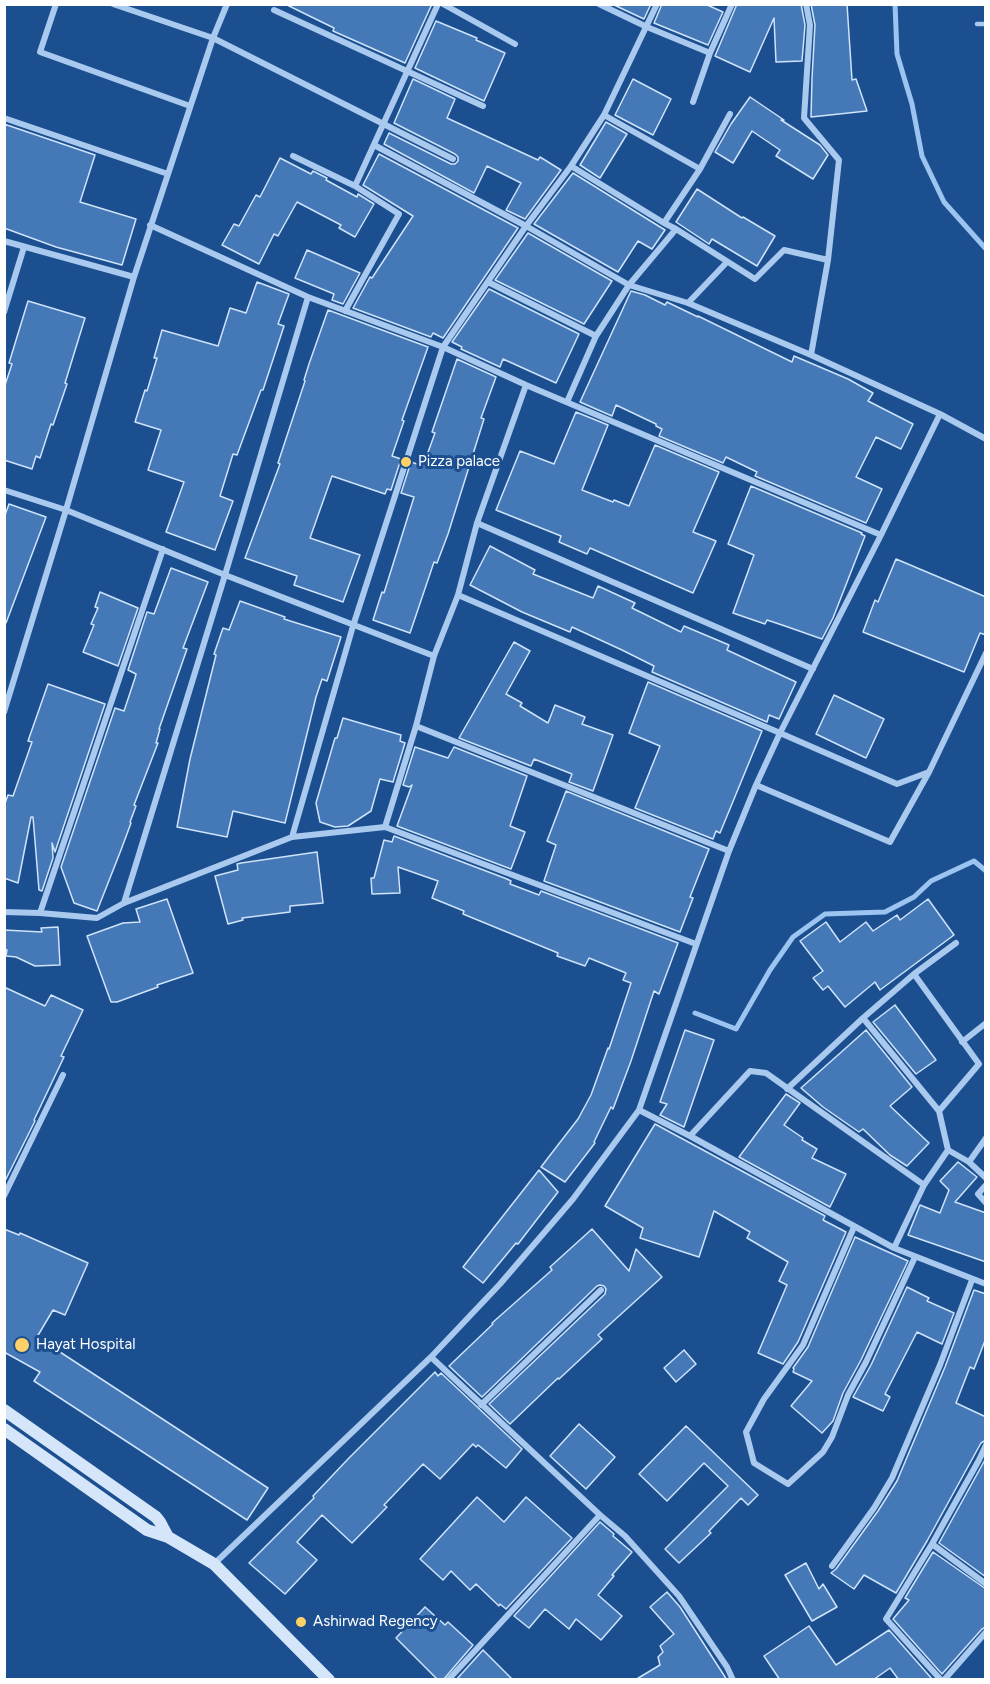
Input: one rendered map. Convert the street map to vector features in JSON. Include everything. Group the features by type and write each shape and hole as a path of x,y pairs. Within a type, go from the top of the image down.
{"main road":[{"path":"4,1410 156,1517 168,1537"},
{"path":"4,1429 147,1530 168,1537 214,1564 329,1680"},
{"path":"65,1472 75,1459"}],"street":[{"path":"56,4 40,52 190,106"},
{"path":"113,4 213,38 453,159"},
{"path":"4,712 150,225 213,38 227,4"},
{"path":"355,186 438,4"},
{"path":"443,4 515,44"},
{"path":"599,4 647,27 710,52"},
{"path":"292,837 353,626 443,347 526,226 572,166 603,115 657,4"},
{"path":"693,102 710,52 732,4"},
{"path":"806,4 810,26 804,118 839,160 828,260 812,355"},
{"path":"274,10 483,106"},
{"path":"664,223 700,169 730,114"},
{"path":"603,115 700,169"},
{"path":"4,118 168,174"},
{"path":"374,145 526,226 629,285 688,303 812,355 940,414 986,439"},
{"path":"293,156 355,186 399,214 345,311"},
{"path":"572,166 754,279 784,250 828,260"},
{"path":"150,225 308,297 443,347 526,385 881,535"},
{"path":"567,402 596,336 629,285 676,229"},
{"path":"4,241 134,277"},
{"path":"4,312 24,247"},
{"path":"688,303 727,262"},
{"path":"488,282 596,336"},
{"path":"124,903 308,297"},
{"path":"385,827 416,726 434,656 458,595 477,524 526,385"},
{"path":"214,1564 431,1357 500,1284 573,1199 639,1110 729,850 756,785 780,732 940,414"},
{"path":"4,490 66,510 353,626 434,656"},
{"path":"477,524 813,669"},
{"path":"40,913 163,549"},
{"path":"458,595 897,784 929,772"},
{"path":"756,785 890,842 929,772 986,653"},
{"path":"416,726 729,850"},
{"path":"4,912 97,918 124,903 292,837 385,827 696,944"},
{"path":"787,1089 863,1018 914,974 956,943"},
{"path":"914,974 979,1064 939,1111"},
{"path":"863,1018 939,1111 948,1150 969,1162 986,1178"},
{"path":"962,1042 986,1023"},
{"path":"690,1136 750,1071 766,1073 924,1185"},
{"path":"4,1196 63,1075"},
{"path":"639,1110 894,1248 986,1284"},
{"path":"969,1162 986,1138"},
{"path":"894,1248 924,1185 948,1150"},
{"path":"986,1185 978,1194 986,1203"},
{"path":"854,1227 802,1345 764,1399 746,1432 754,1463 788,1484 823,1452 832,1437 849,1395 915,1257"},
{"path":"832,1566 874,1508 892,1478 940,1365 972,1280"},
{"path":"481,1405 601,1290"},
{"path":"431,1357 625,1536 679,1596 727,1667 733,1680"},
{"path":"986,1445 932,1544 886,1619 942,1680 986,1632"},
{"path":"448,1680 600,1515"},
{"path":"932,1544 986,1584"}],"lane":[{"path":"977,24 986,24"}],"building":[{"path":"285,4 432,4 405,63 333,31 334,28"},
{"path":"612,4 651,4 644,19"},
{"path":"662,4 705,4 723,12 708,45 654,23"},
{"path":"737,4 801,4 805,25 802,61 776,62 774,18 750,72 715,56"},
{"path":"811,4 847,4 852,80 856,79 867,111 811,117 815,25"},
{"path":"436,21 477,38 476,40 505,53 484,101 415,68"},
{"path":"413,79 455,99 447,118 538,160 540,157 561,170 525,219 506,210 521,183 487,166 474,193 384,144 389,133 451,164 458,161 455,154 394,123"},
{"path":"633,79 671,99 653,135 615,115"},
{"path":"750,97 820,145 828,155 813,179 776,156 780,150 752,131 733,163 715,152"},
{"path":"606,122 627,134 600,178 580,165"},
{"path":"4,124 95,155 80,202 136,219 122,265 56,247 4,228"},
{"path":"379,154 518,228 443,338 433,333 431,337 353,308 370,277 372,278 413,216 363,185"},
{"path":"280,158 311,174 313,171 357,197 358,194 374,204 355,237 339,228 341,225 297,202 278,236 274,234 259,264 222,245 234,224 239,226 256,195 260,197"},
{"path":"573,173 665,230 652,249 638,241 618,272 534,224"},
{"path":"697,189 775,236 757,266 712,239 709,244 676,222"},
{"path":"528,233 612,281 584,324 495,280"},
{"path":"307,250 360,273 343,304 332,300 334,294 295,278"},
{"path":"257,282 289,294 278,324 284,326 263,390 261,390 237,455 233,454 220,496 233,501 215,550 166,532 184,482 148,470 161,430 135,422 157,358 154,358 162,330 218,346 230,308 246,313"},
{"path":"489,289 579,334 556,383 503,359 500,367 461,349 462,347 452,342"},
{"path":"631,291 665,305 667,302 792,362 794,356 848,379 873,393 868,401 913,424 901,449 876,437 856,477 882,489 866,523 755,476 757,472 726,457 723,463 659,436 662,429 656,424 616,405 612,416 580,402"},
{"path":"28,301 85,318 53,425 51,424 40,458 36,456 32,469 4,460 4,388 12,364 9,363"},
{"path":"328,310 428,347 392,456 401,459 391,490 387,489 385,494 332,476 310,538 360,555 343,602 294,585 297,576 245,558 280,464 278,463"},
{"path":"457,359 496,377 481,418 484,419 448,534 437,563 434,562 410,633 373,620 382,592 384,593 414,497 401,493 411,462 423,466"},
{"path":"576,412 608,425 582,490 629,506 655,445 719,472 693,532 716,541 693,593 590,548 587,554 559,542 561,536 496,510 520,451 554,464"},
{"path":"751,486 865,536 833,618 822,639 767,620 765,624 733,613 754,555 728,544"},
{"path":"9,504 46,517 6,623 4,623 4,518"},
{"path":"490,546 535,570 533,574 593,598 598,586 635,603 632,608 681,632 684,626 729,645 727,650 796,682 779,719 769,715 767,722 652,672 654,666 622,650 572,627 570,632 522,612 470,585"},
{"path":"896,559 986,597 986,635 980,633 964,672 863,632 875,600 878,602"},
{"path":"171,568 208,582 183,648 187,649 159,729 156,743 158,743 134,805 136,806 131,823 97,911 74,903 61,867 115,708 124,711 136,674 128,670 147,612 154,614"},
{"path":"100,592 138,608 118,666 83,652 94,625 91,624 98,608 95,607"},
{"path":"240,601 285,617 284,619 341,637 327,681 322,679 316,697 285,823 233,811 227,837 177,827 190,759 216,655 214,654 223,628 229,630"},
{"path":"514,642 530,651 506,694 522,703 520,706 548,723 555,705 585,717 582,724 613,735 593,791 569,782 572,774 534,759 531,766 459,738"},
{"path":"648,682 762,731 720,833 716,831 713,839 635,808 660,746 629,733"},
{"path":"48,684 105,704 55,852 52,843 53,858 42,891 39,890 33,817 31,817 18,883 4,878 4,806 8,795 13,796 32,742 28,741"},
{"path":"834,695 884,719 866,758 816,734"},
{"path":"343,718 401,735 400,741 405,743 393,782 380,779 371,811 348,826 335,827 320,822 316,803"},
{"path":"415,747 448,758 454,747 527,776 510,826 525,832 511,869 397,826 412,785 409,787 403,785"},
{"path":"566,791 709,849 690,897 693,898 680,932 544,881 556,845 547,841"},
{"path":"394,836 507,879 511,881 510,884 539,895 541,891 678,943 659,994 654,991 613,1109 611,1107 595,1143 565,1182 541,1167 578,1119 591,1095 631,983 623,980 626,973 589,958 585,966 557,956 558,953 463,914 464,911 432,898 438,881 398,867 400,893 372,894 371,878 374,878 384,840 392,842"},
{"path":"317,852 323,903 290,906 290,912 242,918 243,920 228,924 215,876 238,870 237,864 241,863"},
{"path":"167,899 193,973 117,1002 111,1002 87,936 123,923 140,922 136,909"},
{"path":"928,899 954,935 880,990 875,982 845,1007 828,986 823,990 813,978 823,971 800,941 826,922 840,942 866,922 873,931 897,915 900,920"},
{"path":"58,927 60,965 35,966 16,957 6,956 4,930 42,932 41,928"},
{"path":"4,987 45,1006 51,995 83,1010 61,1056 64,1057 35,1121 4,1183"},
{"path":"895,1005 936,1060 916,1074 873,1022"},
{"path":"685,1030 714,1040 684,1127 660,1115 667,1104 660,1102"},
{"path":"866,1030 912,1087 890,1106 929,1143 907,1166 890,1155 863,1129 859,1132 823,1107 801,1088"},
{"path":"786,1094 800,1103 784,1125 817,1149 812,1158 846,1174 830,1207 739,1157"},
{"path":"655,1124 825,1216 823,1220 846,1232 798,1342 783,1364 758,1353 787,1285 779,1281 788,1262 747,1238 750,1232 714,1211 699,1257 640,1238 643,1228 605,1206"},
{"path":"958,1162 977,1177 955,1202 986,1213 986,1262 908,1235 920,1205 940,1213 949,1190 940,1181"},
{"path":"539,1170 558,1192 518,1244 516,1243 483,1283 463,1267"},
{"path":"4,1229 19,1235 20,1233 88,1263 65,1315 53,1310 37,1337 268,1488 247,1520 34,1381 40,1372 4,1352"},
{"path":"592,1229 629,1271 636,1249 662,1277 598,1335 602,1339 510,1424 489,1404 605,1294 604,1286 597,1286 482,1397 449,1366 492,1323 552,1270 550,1267"},
{"path":"855,1237 908,1261 843,1393 833,1421 822,1433 791,1406 812,1381 793,1372 793,1368 808,1347"},
{"path":"907,1287 929,1298 927,1301 954,1313 942,1344 917,1332 885,1394 890,1397 883,1411 853,1397 871,1365"},
{"path":"974,1290 986,1294 986,1338 974,1369 970,1367 956,1403 986,1417 986,1440 981,1443 896,1593 864,1575 854,1589 831,1573 878,1511 897,1481 945,1367"},
{"path":"684,1350 696,1364 676,1382 664,1368"},
{"path":"435,1372 438,1376 441,1373 522,1449 506,1468 478,1445 476,1447 473,1444 440,1479 423,1464 384,1505 387,1507 352,1543 322,1515 297,1542 317,1560 285,1594 249,1563"},
{"path":"579,1424 615,1457 586,1489 550,1456"},
{"path":"686,1426 758,1495 748,1505 741,1498 709,1531 711,1533 679,1563 665,1549 728,1486 704,1463 667,1501 639,1474"},
{"path":"986,1458 986,1577 939,1543"},
{"path":"477,1497 504,1522 526,1497 572,1538 506,1609 500,1604 499,1606 476,1584 470,1590 451,1571 443,1580 420,1559"},
{"path":"600,1522 632,1552 598,1595 622,1616 601,1640 576,1619 569,1629 545,1609 529,1628 514,1616"},
{"path":"933,1552 986,1589 986,1627 942,1674 893,1619 909,1600 905,1598"},
{"path":"806,1563 819,1589 823,1584 837,1607 812,1621 785,1575"},
{"path":"667,1592 680,1607 727,1680 635,1680 660,1665 658,1657 663,1652 660,1646 674,1634 650,1607"},
{"path":"425,1607 445,1625 448,1622 473,1645 443,1680 438,1680 396,1638"},
{"path":"809,1626 836,1665 889,1630 933,1680 899,1680 890,1668 873,1680 780,1680 764,1656"},
{"path":"483,1650 513,1680 456,1680"}],"waterway":[{"path":"895,4 897,54 912,104 922,156 944,202 986,249"},
{"path":"695,1013 736,1029 770,970 793,937 825,914 885,912 914,897 931,881 974,861 986,871"}],"place":[{"name":"Pizza palace","path":"406,462"},
{"name":"Hayat Hospital","path":"22,1345"},
{"name":"Ashirwad Regency","path":"301,1622"}]}
